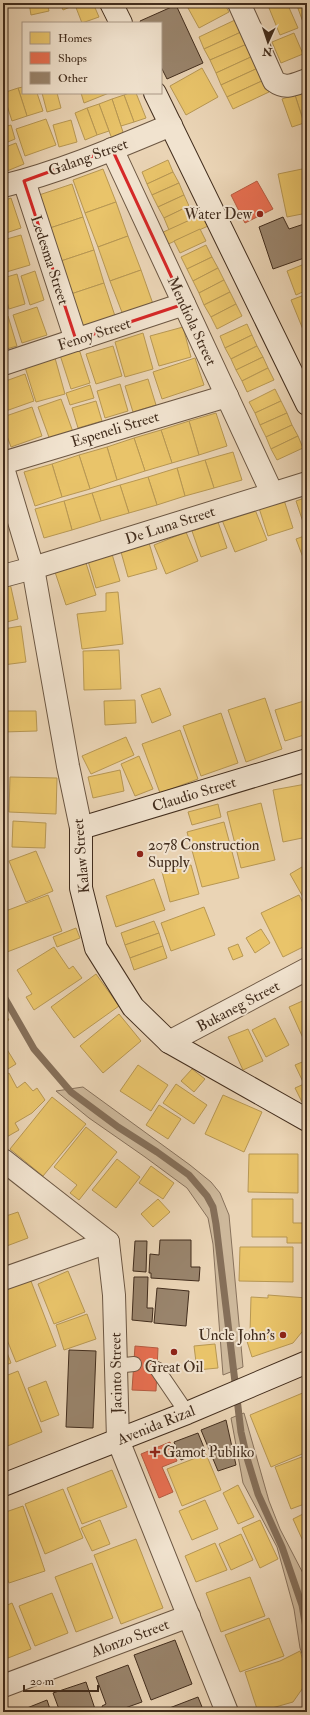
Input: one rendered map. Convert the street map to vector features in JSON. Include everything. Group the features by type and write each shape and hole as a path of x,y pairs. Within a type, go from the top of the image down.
{"street":[{"path":"111,3 120,22"},
{"path":"240,3 274,81 280,86 288,87 307,80"},
{"path":"155,94 307,404"},
{"name":"Galang Street","path":"13,183 112,149 171,126"},
{"name":"Mendiola Street","path":"112,149 272,493"},
{"name":"Ledesma Street","path":"13,183 76,340"},
{"name":"Fenoy Street","path":"3,364 184,304"},
{"name":"Espeneli Street","path":"3,463 227,396"},
{"name":"Kalaw Street","path":"3,468 33,568 68,766 81,828 81,888 96,948 133,1007 169,1042 307,1120"},
{"name":"De Luna Street","path":"3,576 307,483"},
{"name":"Claudio Street","path":"81,828 307,760"},
{"name":"Bukaneg Street","path":"169,1042 307,969"},
{"path":"3,1160 108,1242"},
{"path":"3,1279 108,1242"},
{"name":"Jacinto Street","path":"108,1242 114,1295 125,1365 118,1440 227,1712"},
{"name":"Avenida Rizal","path":"3,1485 187,1413 307,1362"},
{"name":"Alonzo Street","path":"3,1686 189,1616"}],"lane":[{"path":"157,1369 187,1413"}],"highlighted area":[{"path":"112,149 184,304 76,340 24,181"}],"shaded area":[{"path":"83,1087 190,1165 211,1182 220,1193 229,1215 243,1367 223,1375 213,1244 208,1218 187,1188 89,1118 56,1091"},
{"path":"244,1413 269,1501 280,1529 307,1581 307,1667 300,1648 294,1609 277,1547 243,1483 231,1418"}],"building: Homes":[{"path":"3,3 6,13 3,14"},
{"path":"29,3 47,3 49,11 31,15"},
{"path":"60,3 93,3 99,17 82,22 75,5 63,10"},
{"path":"133,3 145,3 136,7"},
{"path":"197,3 224,3 229,12 199,28 188,8"},
{"path":"267,3 287,3 298,28 280,35"},
{"path":"296,3 307,3 307,21 303,22"},
{"path":"235,20 241,32 204,49 199,37"},
{"path":"307,31 307,42 303,32"},
{"path":"241,32 247,44 210,60 204,49"},
{"path":"294,33 303,54 281,63 272,42"},
{"path":"247,44 253,56 216,73 210,60"},
{"path":"253,56 258,68 221,85 216,73"},
{"path":"202,68 218,97 186,115 170,86"},
{"path":"258,68 264,80 227,97 221,85"},
{"path":"264,80 269,92 233,109 227,97"},
{"path":"22,87 22,94 37,94 43,111 27,116 18,88"},
{"path":"18,88 27,116 12,121 3,93"},
{"path":"307,91 307,122 304,123 295,95"},
{"path":"42,94 57,94 61,108 47,112"},
{"path":"81,94 106,94 84,103"},
{"path":"136,94 146,118 134,122 124,95"},
{"path":"124,95 134,122 121,126 112,99"},
{"path":"295,95 304,123 292,127 282,99"},
{"path":"112,99 124,135 112,139 99,104"},
{"path":"99,104 109,131 97,135 87,108"},
{"path":"87,108 97,135 85,140 75,113"},
{"path":"3,111 6,122 3,123"},
{"path":"46,119 56,145 25,156 16,129"},
{"path":"71,120 77,142 59,147 53,125"},
{"path":"11,125 15,139 3,144 3,127"},
{"path":"16,143 24,164 7,171 3,160 3,148"},
{"path":"168,160 173,172 147,184 142,172"},
{"path":"307,168 307,213 287,217 278,174"},
{"path":"103,169 116,202 85,213 73,180"},
{"path":"173,172 179,183 152,195 147,184"},
{"path":"179,183 184,195 158,207 152,195"},
{"path":"72,184 83,217 50,228 39,195"},
{"path":"184,195 189,206 164,218 158,207"},
{"path":"11,198 21,228 3,234 3,201"},
{"path":"116,202 128,236 98,247 85,213"},
{"path":"189,206 195,218 169,230 164,218"},
{"path":"203,214 208,226 164,246 159,234"},
{"path":"83,217 94,250 61,261 50,228"},
{"path":"200,229 206,241 180,253 174,241"},
{"path":"21,235 30,265 3,273 3,240"},
{"path":"128,236 141,270 110,281 98,247"},
{"path":"206,245 212,257 187,269 181,257"},
{"path":"94,250 104,283 71,294 61,261"},
{"path":"212,257 218,268 193,281 187,269"},
{"path":"307,263 307,290 296,295 287,271"},
{"path":"218,268 224,280 199,293 193,281"},
{"path":"141,270 153,304 123,315 110,281"},
{"path":"35,271 44,300 30,305 21,276"},
{"path":"17,274 25,304 9,309 3,288 3,278"},
{"path":"224,280 230,292 204,305 199,293"},
{"path":"104,283 115,316 82,327 71,294"},
{"path":"230,292 236,304 211,317 204,305"},
{"path":"307,294 307,330 304,332 291,300"},
{"path":"3,302 6,312 3,313"},
{"path":"236,304 242,316 217,329 211,317"},
{"path":"37,307 47,335 22,343 13,315"},
{"path":"8,316 17,346 3,350 3,318"},
{"path":"247,324 252,335 225,348 220,336"},
{"path":"183,327 191,357 159,366 150,336"},
{"path":"143,333 153,369 125,377 115,342"},
{"path":"252,335 257,346 231,359 225,348"},
{"path":"113,346 122,376 96,384 86,354"},
{"path":"257,346 263,357 236,370 231,359"},
{"path":"79,349 90,383 71,389 60,355"},
{"path":"263,357 268,368 242,381 236,370"},
{"path":"55,358 65,394 36,402 25,367"},
{"path":"195,358 204,385 162,399 153,372"},
{"path":"268,368 274,380 247,392 242,381"},
{"path":"25,374 34,401 3,412 3,382"},
{"path":"148,379 156,405 133,412 125,386"},
{"path":"120,384 128,411 105,418 97,391"},
{"path":"90,385 94,398 70,405 66,393"},
{"path":"275,389 281,401 255,413 249,402"},
{"path":"61,399 73,432 50,440 38,407"},
{"path":"96,401 102,421 78,428 72,408"},
{"path":"281,401 287,413 260,425 255,413"},
{"path":"32,407 42,436 11,447 3,425 3,417"},
{"path":"216,413 227,446 199,455 189,421"},
{"path":"287,413 292,425 266,437 260,425"},
{"path":"189,421 199,455 172,463 161,430"},
{"path":"292,425 298,436 271,449 266,437"},
{"path":"161,430 172,463 145,471 134,438"},
{"path":"298,436 303,448 277,460 271,449"},
{"path":"134,438 145,471 117,480 107,447"},
{"path":"107,447 117,480 90,489 79,455"},
{"path":"233,452 242,480 214,488 205,460"},
{"path":"79,455 90,489 62,497 52,464"},
{"path":"205,460 214,488 185,496 177,468"},
{"path":"52,464 62,497 35,506 24,472"},
{"path":"177,468 185,496 157,505 148,477"},
{"path":"148,477 157,505 129,513 120,485"},
{"path":"120,485 129,513 101,521 92,493"},
{"path":"92,493 101,521 72,530 64,501"},
{"path":"307,497 307,524 304,525 296,501"},
{"path":"284,500 293,528 268,536 259,508"},
{"path":"64,501 72,530 44,538 35,509"},
{"path":"254,507 267,540 235,552 222,520"},
{"path":"218,522 227,548 201,557 192,531"},
{"path":"186,532 198,561 166,574 154,545"},
{"path":"307,535 307,568 296,539"},
{"path":"149,543 157,569 128,577 121,552"},
{"path":"112,554 120,581 96,588 88,561"},
{"path":"86,563 96,595 66,605 55,572"},
{"path":"10,583 18,619 3,623 3,584"},
{"path":"118,592 123,644 82,649 77,614 106,611 106,593"},
{"path":"21,626 26,662 3,665 3,629"},
{"path":"119,650 121,689 84,690 83,651"},
{"path":"160,688 171,715 152,723 141,695"},
{"path":"265,698 282,749 246,762 228,710"},
{"path":"135,700 136,723 105,725 104,701"},
{"path":"307,700 307,734 285,741 275,710"},
{"path":"3,711 36,711 37,731 3,732"},
{"path":"221,713 238,763 201,776 183,726"},
{"path":"180,730 198,779 160,793 142,744"},
{"path":"126,737 134,755 91,774 82,756"},
{"path":"139,756 153,789 135,796 121,764"},
{"path":"120,770 124,791 93,798 88,777"},
{"path":"10,777 57,778 56,814 9,812"},
{"path":"306,784 307,837 283,842 273,790"},
{"path":"261,803 275,860 241,868 227,812"},
{"path":"218,804 221,817 192,825 188,812"},
{"path":"13,821 46,823 45,848 12,847"},
{"path":"224,822 239,878 202,887 187,832"},
{"path":"36,851 53,891 26,902 9,861"},
{"path":"307,864 307,904 290,874"},
{"path":"191,865 199,894 170,902 162,872"},
{"path":"154,879 165,910 116,927 106,896"},
{"path":"48,895 62,931 7,952 3,942 3,912"},
{"path":"299,895 307,911 307,945 283,957 261,913"},
{"path":"204,907 215,935 171,951 161,923"},
{"path":"154,921 159,933 125,945 121,933"},
{"path":"76,928 80,938 57,947 53,937"},
{"path":"261,929 270,943 255,953 246,938"},
{"path":"159,933 163,946 130,958 125,945"},
{"path":"238,944 243,956 233,960 228,948"},
{"path":"163,946 167,958 134,970 130,958"},
{"path":"54,947 69,969 73,966 82,978 34,1010 26,997 32,994 17,970"},
{"path":"96,974 119,1006 74,1038 51,1007"},
{"path":"307,999 307,1047 289,1007"},
{"path":"3,1011 9,1020 3,1023"},
{"path":"119,1014 141,1041 103,1073 80,1046"},
{"path":"275,1018 289,1045 266,1057 252,1030"},
{"path":"248,1029 263,1061 243,1070 228,1037"},
{"path":"3,1043 16,1064 3,1072"},
{"path":"307,1060 307,1100 302,1102 295,1088 304,1084 295,1065"},
{"path":"138,1065 168,1085 151,1111 120,1091"},
{"path":"192,1069 205,1079 194,1092 181,1081"},
{"path":"9,1073 17,1088 25,1082 33,1091 37,1088 45,1100 32,1113 15,1123 19,1130 3,1139 3,1077"},
{"path":"176,1084 207,1105 194,1124 163,1103"},
{"path":"223,1095 262,1112 244,1152 205,1134"},
{"path":"52,1097 86,1124 43,1176 10,1149"},
{"path":"159,1105 181,1119 168,1139 146,1125"},
{"path":"86,1127 117,1152 79,1200 70,1193 77,1185 54,1167"},
{"path":"249,1154 298,1154 298,1193 248,1192"},
{"path":"117,1159 140,1177 116,1208 92,1190"},
{"path":"151,1166 174,1183 163,1199 139,1183"},
{"path":"158,1199 170,1212 153,1227 141,1214"},
{"path":"252,1199 293,1199 293,1223 307,1223 307,1243 287,1243 287,1237 252,1237"},
{"path":"18,1212 28,1238 4,1247 3,1217"},
{"path":"240,1247 293,1247 293,1282 239,1281"},
{"path":"68,1271 85,1312 54,1324 38,1284"},
{"path":"29,1276 56,1346 16,1362 3,1330 3,1286"},
{"path":"268,1295 307,1298 306,1327 293,1343 252,1357 245,1335 250,1333 251,1297 268,1298"},
{"path":"87,1314 96,1339 64,1350 56,1325"},
{"path":"3,1342 11,1363 3,1366"},
{"path":"215,1344 218,1368 197,1370 194,1346"},
{"path":"18,1371 42,1432 5,1447 3,1443 3,1377"},
{"path":"46,1381 59,1415 41,1422 28,1388"},
{"path":"305,1392 307,1396 307,1452 271,1467 250,1415"},
{"path":"206,1454 221,1490 182,1506 167,1469"},
{"path":"307,1455 307,1503 291,1509 275,1467"},
{"path":"112,1470 127,1507 82,1524 67,1488"},
{"path":"238,1485 254,1517 238,1524 223,1493"},
{"path":"63,1489 83,1538 45,1554 25,1504"},
{"path":"205,1500 218,1529 192,1540 179,1511"},
{"path":"23,1506 45,1571 9,1583 3,1567 3,1513"},
{"path":"307,1512 307,1550 293,1519"},
{"path":"100,1520 110,1544 92,1551 81,1528"},
{"path":"260,1520 278,1559 260,1568 242,1528"},
{"path":"241,1534 253,1560 231,1570 219,1544"},
{"path":"136,1539 163,1608 121,1624 94,1555"},
{"path":"215,1543 227,1570 196,1582 185,1556"},
{"path":"92,1563 113,1618 76,1632 55,1577"},
{"path":"250,1577 265,1616 221,1632 206,1593"},
{"path":"52,1593 68,1633 35,1646 19,1606"},
{"path":"12,1603 31,1649 3,1660 3,1607"},
{"path":"269,1618 284,1656 240,1672 225,1635"},
{"path":"300,1651 307,1672 307,1682 293,1702 258,1712 245,1672 280,1661"}],"building: Shops":[{"path":"257,181 273,209 245,223 231,195"},
{"path":"135,1346 158,1348 156,1391 132,1390"},
{"path":"170,1442 177,1461 162,1467 173,1492 159,1498 141,1454"}],"building: Other":[{"path":"176,5 203,63 167,79 162,69 162,22 140,21"},
{"path":"283,217 289,229 307,223 307,257 273,269 259,227"},
{"path":"160,1240 191,1240 191,1267 200,1267 199,1281 151,1278 151,1273 149,1273 150,1254 159,1255"},
{"path":"135,1241 147,1241 146,1272 133,1271"},
{"path":"134,1277 148,1277 147,1308 153,1308 152,1322 132,1320"},
{"path":"157,1288 189,1291 186,1326 154,1323"},
{"path":"69,1350 96,1351 93,1428 66,1427"},
{"path":"226,1420 236,1465 218,1471 201,1430"},
{"path":"198,1433 205,1450 181,1460 174,1442"},
{"path":"175,1640 192,1684 151,1700 134,1655"},
{"path":"128,1665 142,1702 125,1708 127,1712 104,1712 102,1706 106,1704 96,1677"},
{"path":"86,1682 96,1712 60,1712 53,1693"},
{"path":"198,1697 204,1712 159,1712"},
{"path":"47,1700 51,1712 17,1712"}],"waterway":[{"path":"3,995 34,1049 71,1092 118,1127 189,1175 207,1196 213,1207 241,1432 258,1494 282,1547 302,1605 307,1634"}],"place":[{"name":"Water Dew","path":"260,214"},
{"name":"2078 Construction Supply","path":"140,854"},
{"name":"Uncle John's","path":"283,1335"},
{"name":"Great Oil","path":"174,1352"},
{"name":"Gamot Publiko","path":"155,1452"}]}
